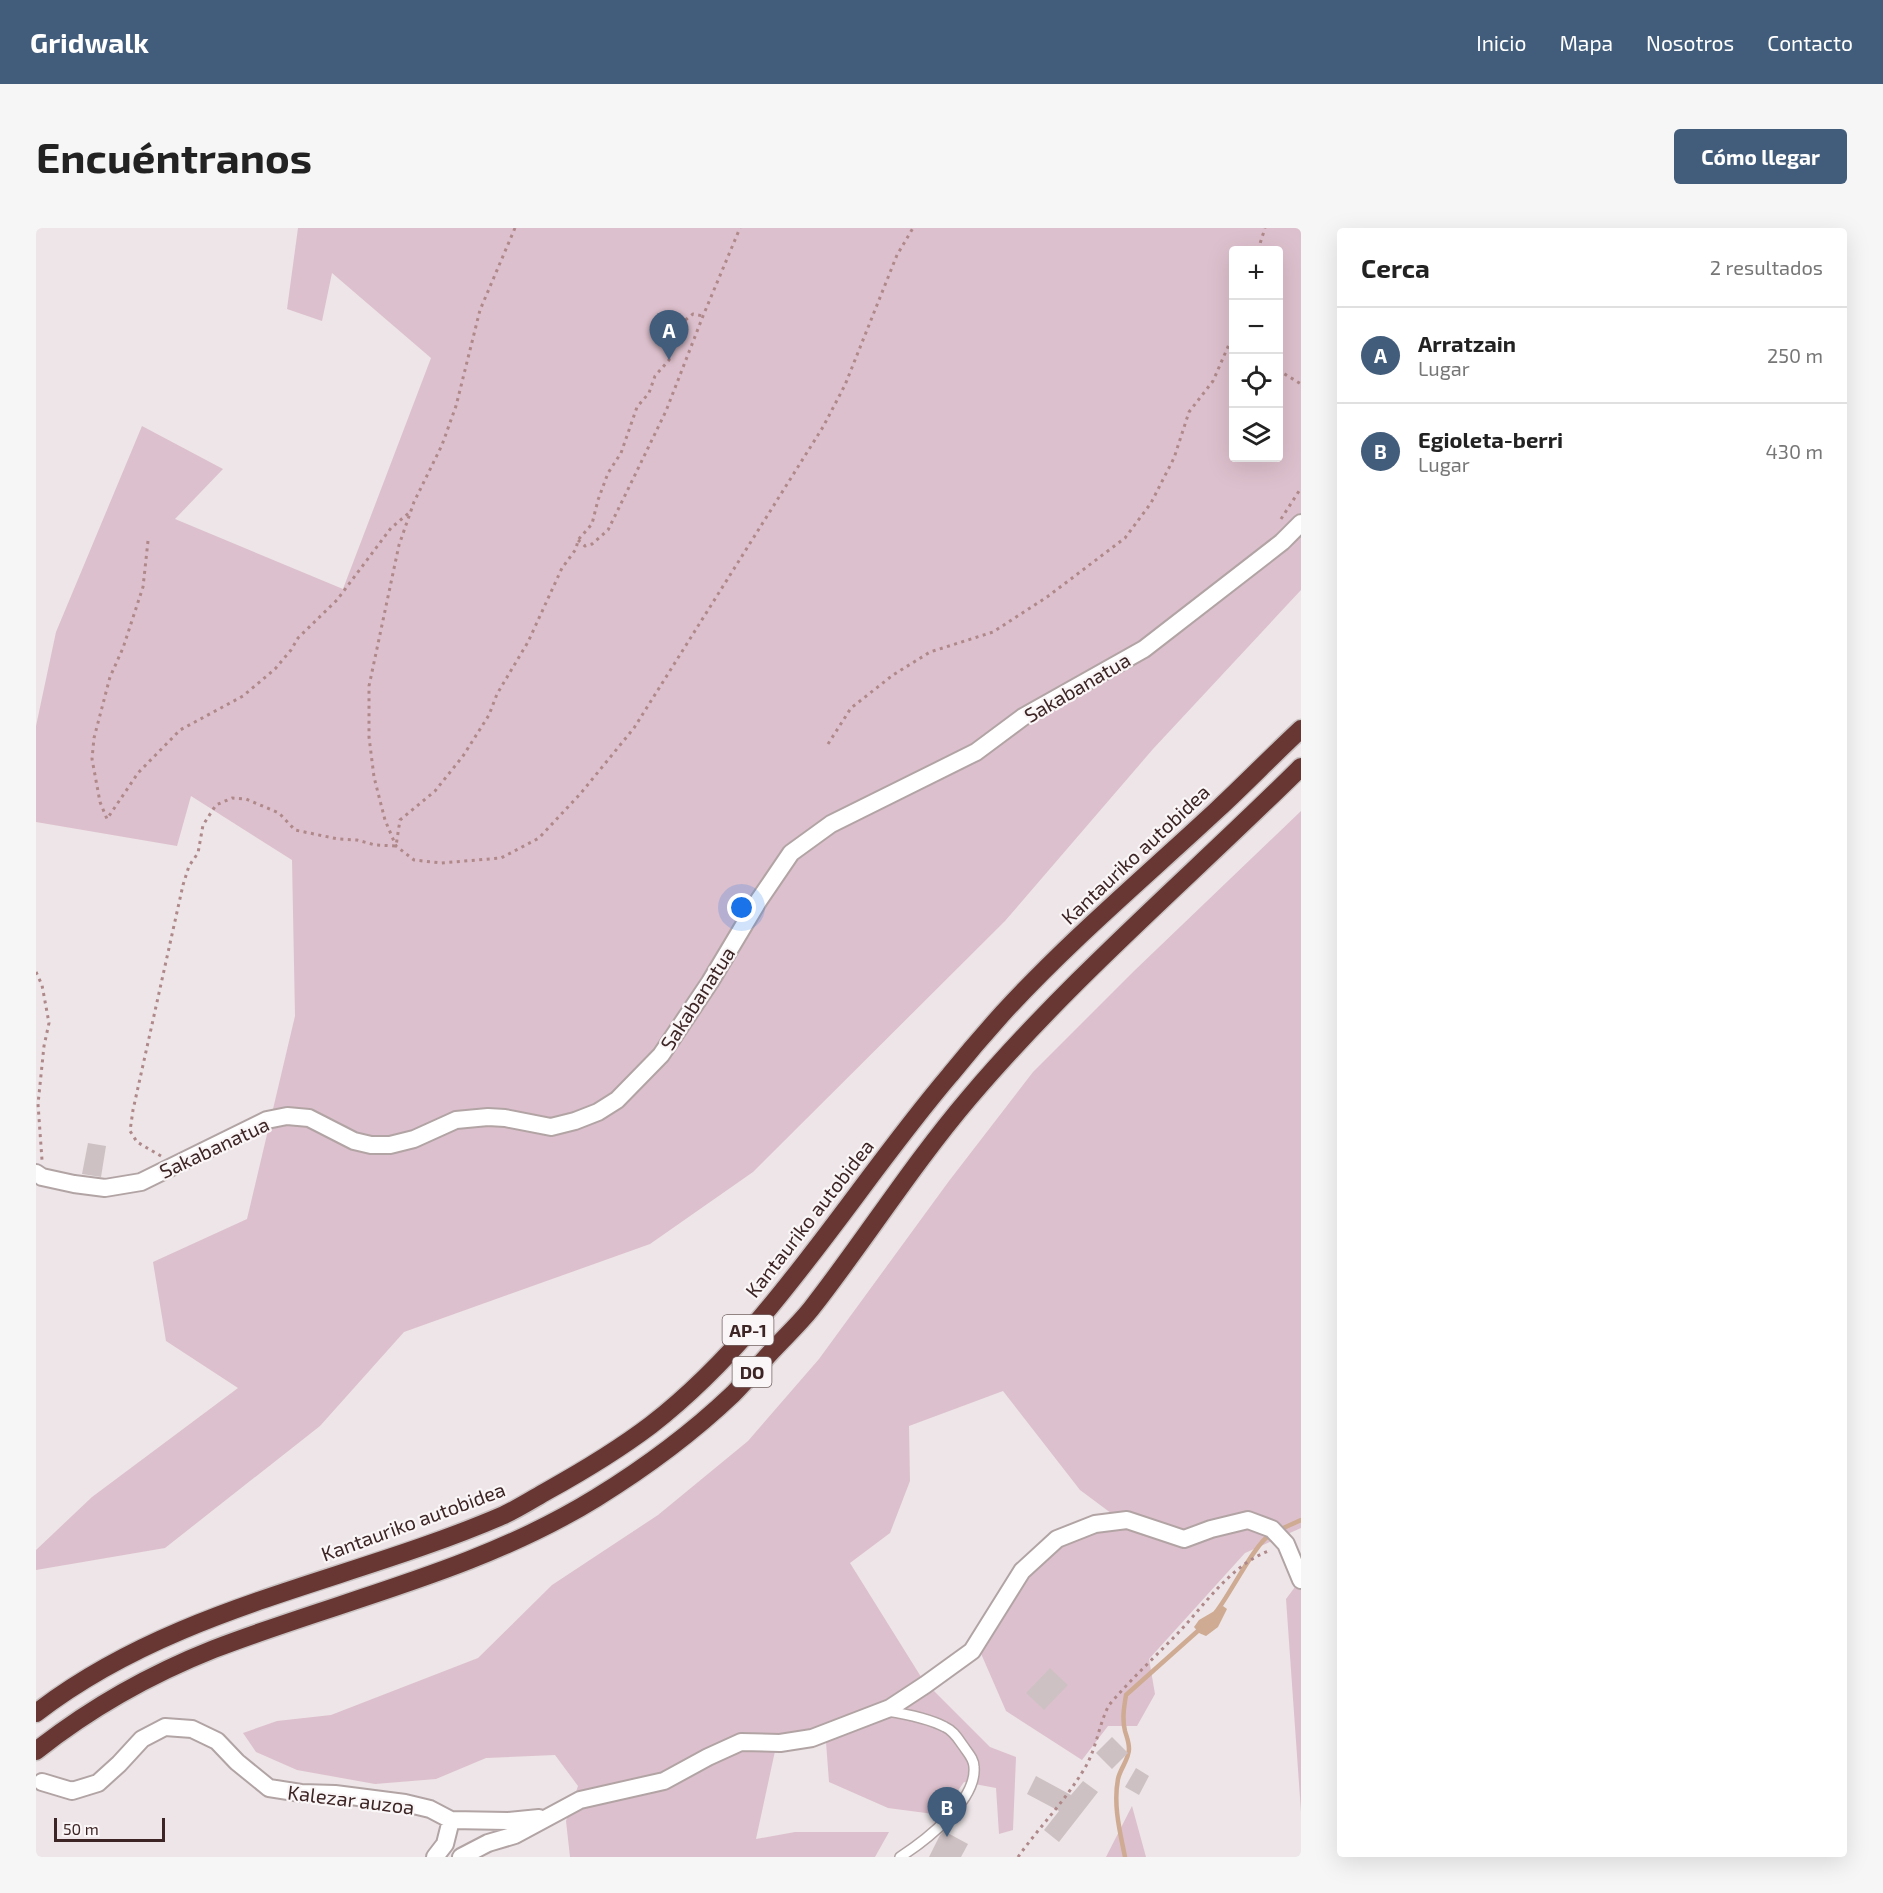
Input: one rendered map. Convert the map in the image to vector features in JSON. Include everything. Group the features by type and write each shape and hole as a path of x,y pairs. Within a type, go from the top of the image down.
{"highway":[{"name":"Kantauriko autobidea","path":"36,1713 117,1660 197,1623 269,1596 424,1546 507,1513 582,1472 651,1424 708,1374 782,1293 932,1098 1004,1012 1085,931 1301,729"},
{"name":"DO","path":"36,1751 61,1731 134,1686 211,1650 432,1574 521,1540 596,1498 668,1448 732,1395 808,1312 967,1100 1026,1033 1105,953 1237,831 1301,767"}],"street":[{"name":"Sakabanatua","path":"39,1175 74,1184 105,1188 141,1182 267,1120 287,1116 309,1118 354,1141 371,1145 390,1145 414,1139 456,1120 505,1118 551,1127 598,1112 617,1100 661,1055 791,853 831,824 976,752 1023,717 1144,649 1265,555 1301,523"},
{"name":"Kalezar auzoa","path":"461,1857 488,1843 515,1834 580,1800 664,1781 741,1742 780,1743 812,1738 885,1710 972,1651 1022,1571 1058,1539 1095,1524 1127,1520 1184,1539 1210,1529 1248,1520 1280,1537"},
{"path":"1280,1537 1301,1580"},
{"name":"Kalezar auzoa","path":"42,1782 72,1791 98,1783 142,1739 165,1727 192,1729 217,1741 237,1762 269,1788 405,1803 430,1809 451,1820 508,1821 549,1817"},
{"path":"435,1857 445,1844 451,1820"}],"lane":[{"path":"885,1710 946,1727 954,1733 970,1755 974,1765 974,1777 952,1814 919,1844 900,1857"},
{"path":"915,1857 919,1844"}],"path":[{"path":"515,228 480,310 456,406 442,445 411,511 399,545 369,686 369,737 374,777 385,820 396,846 414,860 441,863 501,858 539,838 581,793 634,728 823,427 845,385 897,255 914,228"},
{"path":"578,540 585,546 592,544 609,530 666,411 740,228"},
{"path":"1259,246 1265,228"},
{"path":"396,846 400,820 435,791 463,756 485,722 497,694 528,642 562,568 576,549 578,540 592,524 608,473 621,453 637,407 649,393 655,376 669,360 684,321 693,314 703,316"},
{"path":"828,744 851,708 893,675 930,652 993,632 1047,597 1125,538 1151,503 1174,458 1189,412 1213,381 1229,346"},
{"path":"1283,373 1301,384"},
{"path":"1279,522 1301,488"},
{"path":"148,542 143,587 123,648 110,677 94,738 92,759 100,802 107,819 138,773 180,730 243,696 275,669 298,638 337,600 391,528 411,511"},
{"path":"178,1165 137,1142 130,1131 144,1055 183,885 189,866 198,853 203,825 216,806 232,798 246,799 279,813 295,830 338,839 396,846"},
{"path":"36,972 42,986 49,1023 44,1046 38,1104 43,1142 39,1175"},
{"path":"1018,1857 1064,1799 1086,1766 1095,1748 1103,1716 1109,1705 1227,1579 1280,1537"}],"shaded area":[{"path":"298,228 1301,228 1301,590 1153,749 1005,921 753,1172 650,1244 404,1332 320,1426 165,1548 36,1570 36,1550 92,1497 238,1388 166,1341 153,1262 247,1219 295,1016 292,860 191,796 177,846 36,822 36,726 56,632 142,426 223,469 175,519 343,589 431,358 332,273 322,321 287,309"},
{"path":"1301,811 1301,1528 1245,1553 1149,1659 1155,1694 1137,1726 1108,1726 1082,1760 1006,1711 979,1649 1022,1579 1060,1542 1097,1530 1127,1525 1080,1490 1003,1391 909,1426 910,1481 890,1533 850,1563 923,1680 990,1747 1016,1757 1013,1830 999,1834 996,1788 964,1782 941,1815 888,1808 829,1782 826,1742 775,1751 756,1839 795,1832 889,1832 875,1857 570,1857 566,1821 578,1786 555,1755 486,1758 436,1779 375,1784 297,1770 256,1752 243,1733 277,1721 331,1715 478,1658 552,1585 658,1515 748,1441 819,1359 949,1181 1033,1072 1134,971"},
{"path":"1301,1579 1301,1812 1286,1599"},
{"path":"1223,1606 1227,1609 1218,1627 1206,1636 1199,1633 1194,1627 1199,1620"},
{"path":"1132,1806 1146,1857 1106,1857"}],"building":[{"path":"88,1143 106,1146 101,1177 82,1174"},
{"path":"1050,1668 1068,1685 1044,1710 1026,1693"},
{"path":"1112,1737 1128,1753 1112,1769 1096,1753"},
{"path":"1136,1768 1149,1776 1139,1795 1125,1787"},
{"path":"1036,1776 1071,1795 1083,1781 1098,1792 1059,1842 1044,1830 1059,1811 1027,1794"},
{"path":"944,1831 968,1844 961,1857 929,1857"}],"waterway":[{"path":"1279,1530 1301,1520"},
{"path":"1216,1612 1258,1547 1271,1534"},
{"path":"1125,1857 1116,1799 1118,1779 1129,1749 1124,1722 1126,1695 1200,1629"}],"place":[{"name":"Arratzain","path":"669,360"},
{"name":"Egioleta-berri","path":"947,1837"}]}
